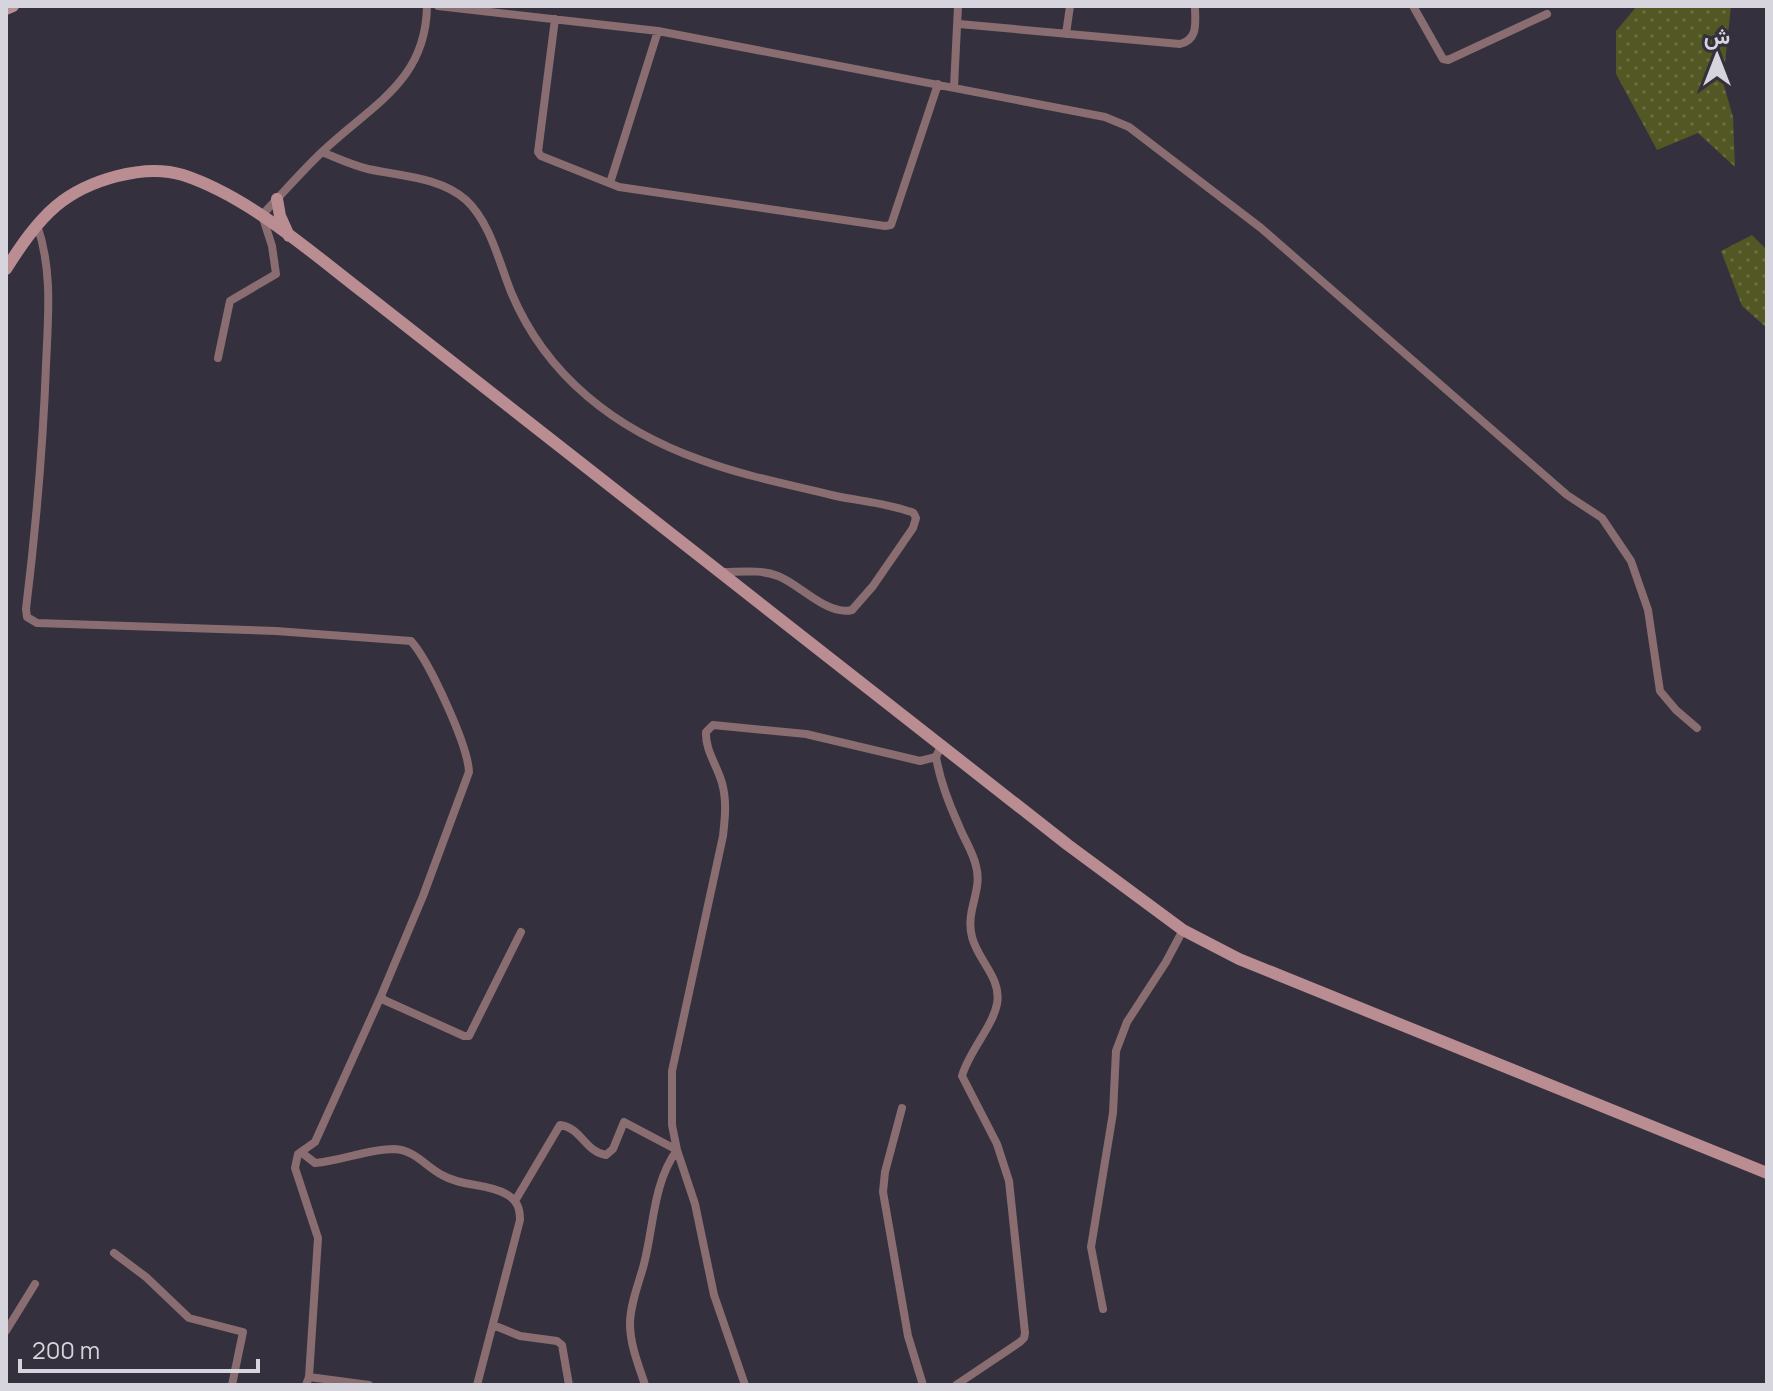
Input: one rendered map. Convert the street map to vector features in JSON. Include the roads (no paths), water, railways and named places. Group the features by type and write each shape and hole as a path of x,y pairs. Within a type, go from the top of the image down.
{"main road":[{"path":"6,9 13,6"},
{"path":"6,269 37,225 57,205 90,186 135,173 160,171 194,180 230,196 262,215 721,572 939,751 1183,930 1239,959 1767,1173"},
{"path":"277,199 280,216 291,239"}],"street":[{"path":"218,358 230,301 276,274 272,246 262,215 322,152 405,77 422,47 427,29 427,6"},
{"path":"438,6 658,31 1105,117 1129,127 1261,228 1567,495 1602,518 1631,561 1640,582 1648,610 1660,691 1697,728"},
{"path":"954,87 958,6"},
{"path":"1066,34 1070,6"},
{"path":"959,24 1180,44 1189,42 1193,37 1195,6"},
{"path":"1413,6 1442,56 1448,60 1547,14"},
{"path":"555,19 538,152 541,156 630,189 891,225 938,84"},
{"path":"610,183 658,31"},
{"path":"322,152 366,168 441,185 458,193 469,203 495,249 526,327 541,350 584,395 632,428 657,443 702,461 837,496 899,508 911,512 916,518 913,528 873,586 852,610 838,611 795,584 765,572 721,572"},
{"path":"37,225 48,266 43,441 26,609 31,622 405,639 416,646 467,752 469,772 466,783 381,996 315,1142 296,1157 295,1168 318,1238 307,1381 369,1385"},
{"path":"745,1385 714,1295 695,1204 672,1125 672,1071 723,836 726,808 722,783 707,745 706,732 709,727 757,728 850,743 920,761 939,751 946,796 977,867 977,888 969,911 971,934 997,992 994,1012 962,1076 997,1144 1009,1181 1025,1333 1020,1342 956,1385"},
{"path":"1103,1309 1091,1247 1113,1113 1116,1051 1127,1022 1183,930"},
{"path":"381,996 384,1000 469,1036 521,932"},
{"path":"902,1108 885,1172 883,1192 908,1336 923,1385"},
{"path":"515,1201 560,1125 575,1130 596,1154 606,1155 613,1149 624,1122 677,1150"},
{"path":"301,1152 315,1163 381,1150 408,1151 440,1175 505,1194 515,1201 520,1210 520,1220 477,1385"},
{"path":"645,1385 631,1340 629,1322 645,1262 658,1190 677,1150"},
{"path":"114,1253 146,1277 189,1318 243,1332 232,1385"},
{"path":"6,1331 35,1284"},
{"path":"493,1325 520,1336 557,1341 562,1345 569,1385"}]}
